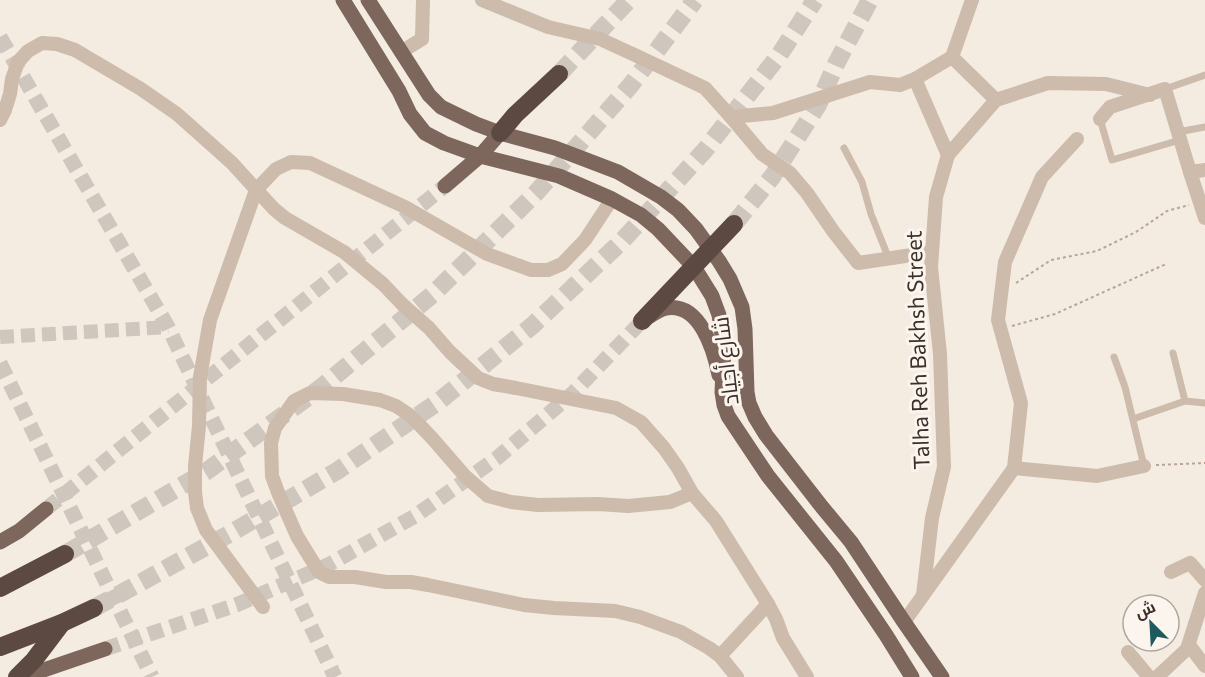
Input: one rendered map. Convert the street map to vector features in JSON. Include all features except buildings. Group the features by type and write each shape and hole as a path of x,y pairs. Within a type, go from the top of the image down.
{"highway":[{"path":"500,133 522,108 559,74"},
{"path":"642,321 735,224"},
{"path":"0,588 65,554"},
{"path":"0,578 24,575"},
{"path":"0,647 62,623 93,608"},
{"path":"17,677 34,660 62,623"}],"main road":[{"name":"شارع أجياد","path":"343,0 399,91 410,114 425,133 444,143 480,156 559,176 612,199 641,215 694,267 712,296 719,315 724,348 722,392 728,416 768,476 836,561 912,677"},
{"name":"شارع أجياد","path":"368,0 429,95 441,107 500,133 580,156 618,172 661,197 678,210 696,229 730,279 742,307 747,392 755,417 766,435 851,542 942,677"},
{"path":"445,186 480,156 500,133"},
{"path":"642,321 664,308 677,307 693,316 699,322 717,362 722,392"},
{"path":"0,542 19,531 46,509"},
{"path":"23,677 105,649"}],"street":[{"path":"401,52 422,39 423,0"},
{"path":"482,0 548,27 600,39 705,88 762,154 790,173 858,263 932,252"},
{"path":"731,117 773,113 870,82 900,85 915,79 952,57 972,0"},
{"path":"0,120 10,94 12,78 18,62 28,51 42,43 57,44 75,50 141,89 177,114 231,163 274,209 285,218 344,252 383,284 478,378 493,384 616,408 641,422 664,448 692,493 717,521 768,604 783,638 807,677"},
{"path":"952,57 996,100 1048,83 1106,84 1150,95"},
{"path":"915,79 948,155"},
{"path":"1100,119 1110,107 1165,89 1205,218"},
{"name":"Talha Reh Bakhsh Street","path":"923,595 932,518 944,467 940,354 931,267 936,197 948,155 996,100"},
{"path":"904,622 1014,468 1021,403 998,320 1005,262 1042,177 1077,139"},
{"path":"263,607 206,530 197,508 195,492 200,377 210,321 256,190 276,169 291,162 310,164 405,207 487,254 531,270 548,270 562,264 585,240 612,199"},
{"path":"1190,172 1205,170"},
{"path":"692,493 670,502 628,506 538,505 511,502 488,496 465,476 411,416 396,406 380,400 343,394 310,393 294,401 275,428 271,443 272,476 279,495 297,536 319,572 329,577 411,582 534,606 615,611 640,617 681,632 709,648 720,656 737,677"},
{"path":"1014,468 1097,476 1144,466"},
{"path":"1171,572 1190,563 1205,580"},
{"path":"1157,677 1187,649 1205,593"},
{"path":"720,656 768,604"},
{"path":"1189,645 1205,666"},
{"path":"1129,653 1149,677"}],"lane":[{"path":"1165,89 1205,75"},
{"path":"1100,119 1112,160 1205,127"},
{"path":"844,148 862,182 871,214 889,259"},
{"path":"1173,353 1185,401"},
{"path":"1114,357 1125,387 1144,466"},
{"path":"1133,419 1185,401 1205,403"}],"path":[{"path":"1001,293 1051,260 1097,251 1136,232 1167,211 1200,201"},
{"path":"1001,329 1055,314 1166,264"},
{"path":"1144,466 1205,463"}],"tunnel":[{"path":"559,74 629,0"},
{"path":"65,554 207,471 323,386 433,294 535,194 630,86 695,0"},
{"path":"94,608 231,533 337,471 438,402 533,325 622,241 705,150 780,54 815,0"},
{"path":"734,224 772,177 818,105 836,64 870,0"},
{"path":"0,37 168,327 335,677"},
{"path":"46,509 445,186"},
{"path":"105,649 236,605 328,565 415,516 497,458 573,393 642,321"},
{"path":"0,337 168,327"},
{"path":"0,363 152,677"}]}
